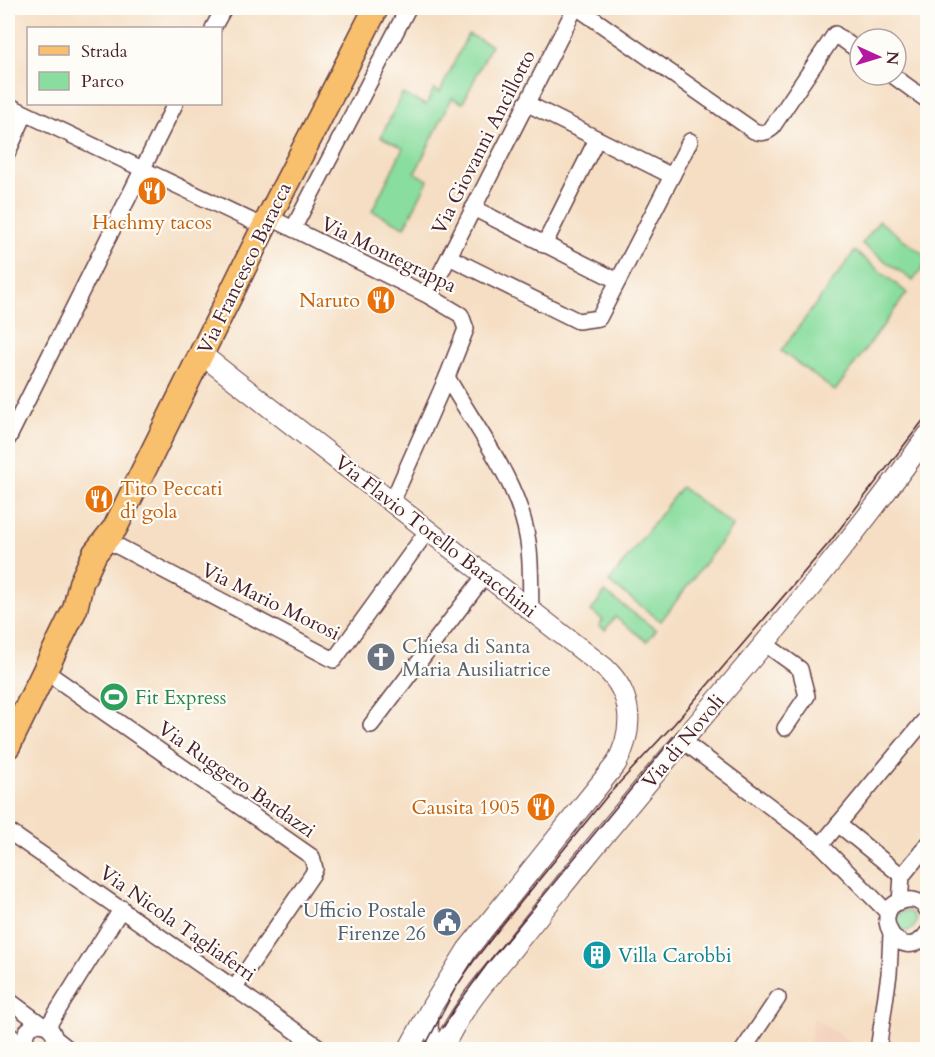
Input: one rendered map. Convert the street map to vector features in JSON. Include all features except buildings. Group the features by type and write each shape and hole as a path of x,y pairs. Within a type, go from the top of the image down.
{"main road":[{"name":"Via Francesco Baracca","path":"8,746 75,609 81,583 95,553 113,536 266,222 376,8"}],"street":[{"path":"214,27 224,8"},
{"name":"Via Francesco Baracca","path":"293,229 408,8"},
{"path":"577,8 760,133 771,129 835,34 848,43"},
{"name":"Via Giovanni Ancillotto","path":"429,296 526,103 577,8"},
{"path":"908,87 927,101"},
{"path":"526,103 672,176"},
{"name":"Via Montegrappa","path":"8,105 141,169 266,222 293,229 458,311 465,321 464,334 447,377"},
{"path":"8,439 174,105"},
{"path":"8,152 25,114"},
{"path":"544,245 597,139"},
{"path":"449,257 578,321 599,318 690,141"},
{"path":"473,208 618,281"},
{"name":"Via Flavio Torello Baracchini","path":"201,354 605,668 617,681 626,696 629,710 626,744"},
{"path":"392,502 447,377"},
{"path":"447,377 509,482 518,503 527,537 531,610"},
{"name":"Via di Novoli","path":"440,1050 487,979 625,809 850,540 927,435"},
{"name":"Via Mario Morosi","path":"113,536 334,660 428,530"},
{"path":"371,725 486,574"},
{"path":"764,643 800,669 807,696 785,728"},
{"name":"Via Ruggero Bardazzi","path":"45,671 308,854 314,862 312,875 234,990"},
{"path":"822,845 927,716"},
{"path":"684,741 822,845 888,914"},
{"name":"Via di Novoli","path":"408,1050 467,950 612,771 626,744"},
{"path":"838,824 902,876"},
{"name":"Via Nicola Tagliaferri","path":"8,831 122,908 234,990 323,1050"},
{"path":"900,902 902,876 927,844"},
{"path":"912,943 898,940 891,934 887,925 888,914 893,906 900,902 915,900 927,910"},
{"path":"49,1034 122,908"},
{"path":"889,975 912,943 921,939 927,932"},
{"path":"878,1050 889,975 891,934"},
{"path":"743,1050 778,998"},
{"path":"8,1006 11,1002 49,1034"},
{"name":"Via di Novoli","path":"432,1006 430,1028 440,1050"},
{"path":"28,1049 25,1043 26,1032 35,1024 70,1050"},
{"path":"8,1034 28,1049"}],"shaded area":[{"path":"813,1018 860,1049 809,1049"}],"green space":[{"path":"468,34 491,45 463,103 452,98 415,173 428,180 405,227 372,211 403,148 381,137 402,94 426,105 434,89 440,92"},
{"path":"879,221 927,257 927,262 913,281 862,244"},
{"path":"855,251 907,293 835,391 781,351"},
{"path":"681,487 733,526 661,621 609,582"},
{"path":"605,592 656,630 647,641 615,617 605,630 599,626 603,620 591,611"},
{"path":"902,911 910,911 916,917 916,925 910,931 902,931 896,925 896,917"}],"tram line":[{"path":"423,1050 455,989 499,929 608,795 675,723 829,543 928,414"},
{"path":"443,1028 488,963 678,732"}],"place":[{"name":"Hachmy tacos","path":"152,191"},
{"name":"Naruto","path":"381,300"},
{"name":"Tito Peccati di gola","path":"99,499"},
{"name":"Chiesa di Santa Maria Ausiliatrice","path":"381,657"},
{"name":"Fit Express","path":"114,697"},
{"name":"Causita 1905","path":"541,807"},
{"name":"Ufficio Postale Firenze 26","path":"447,922"},
{"name":"Villa Carobbi","path":"597,955"}]}
